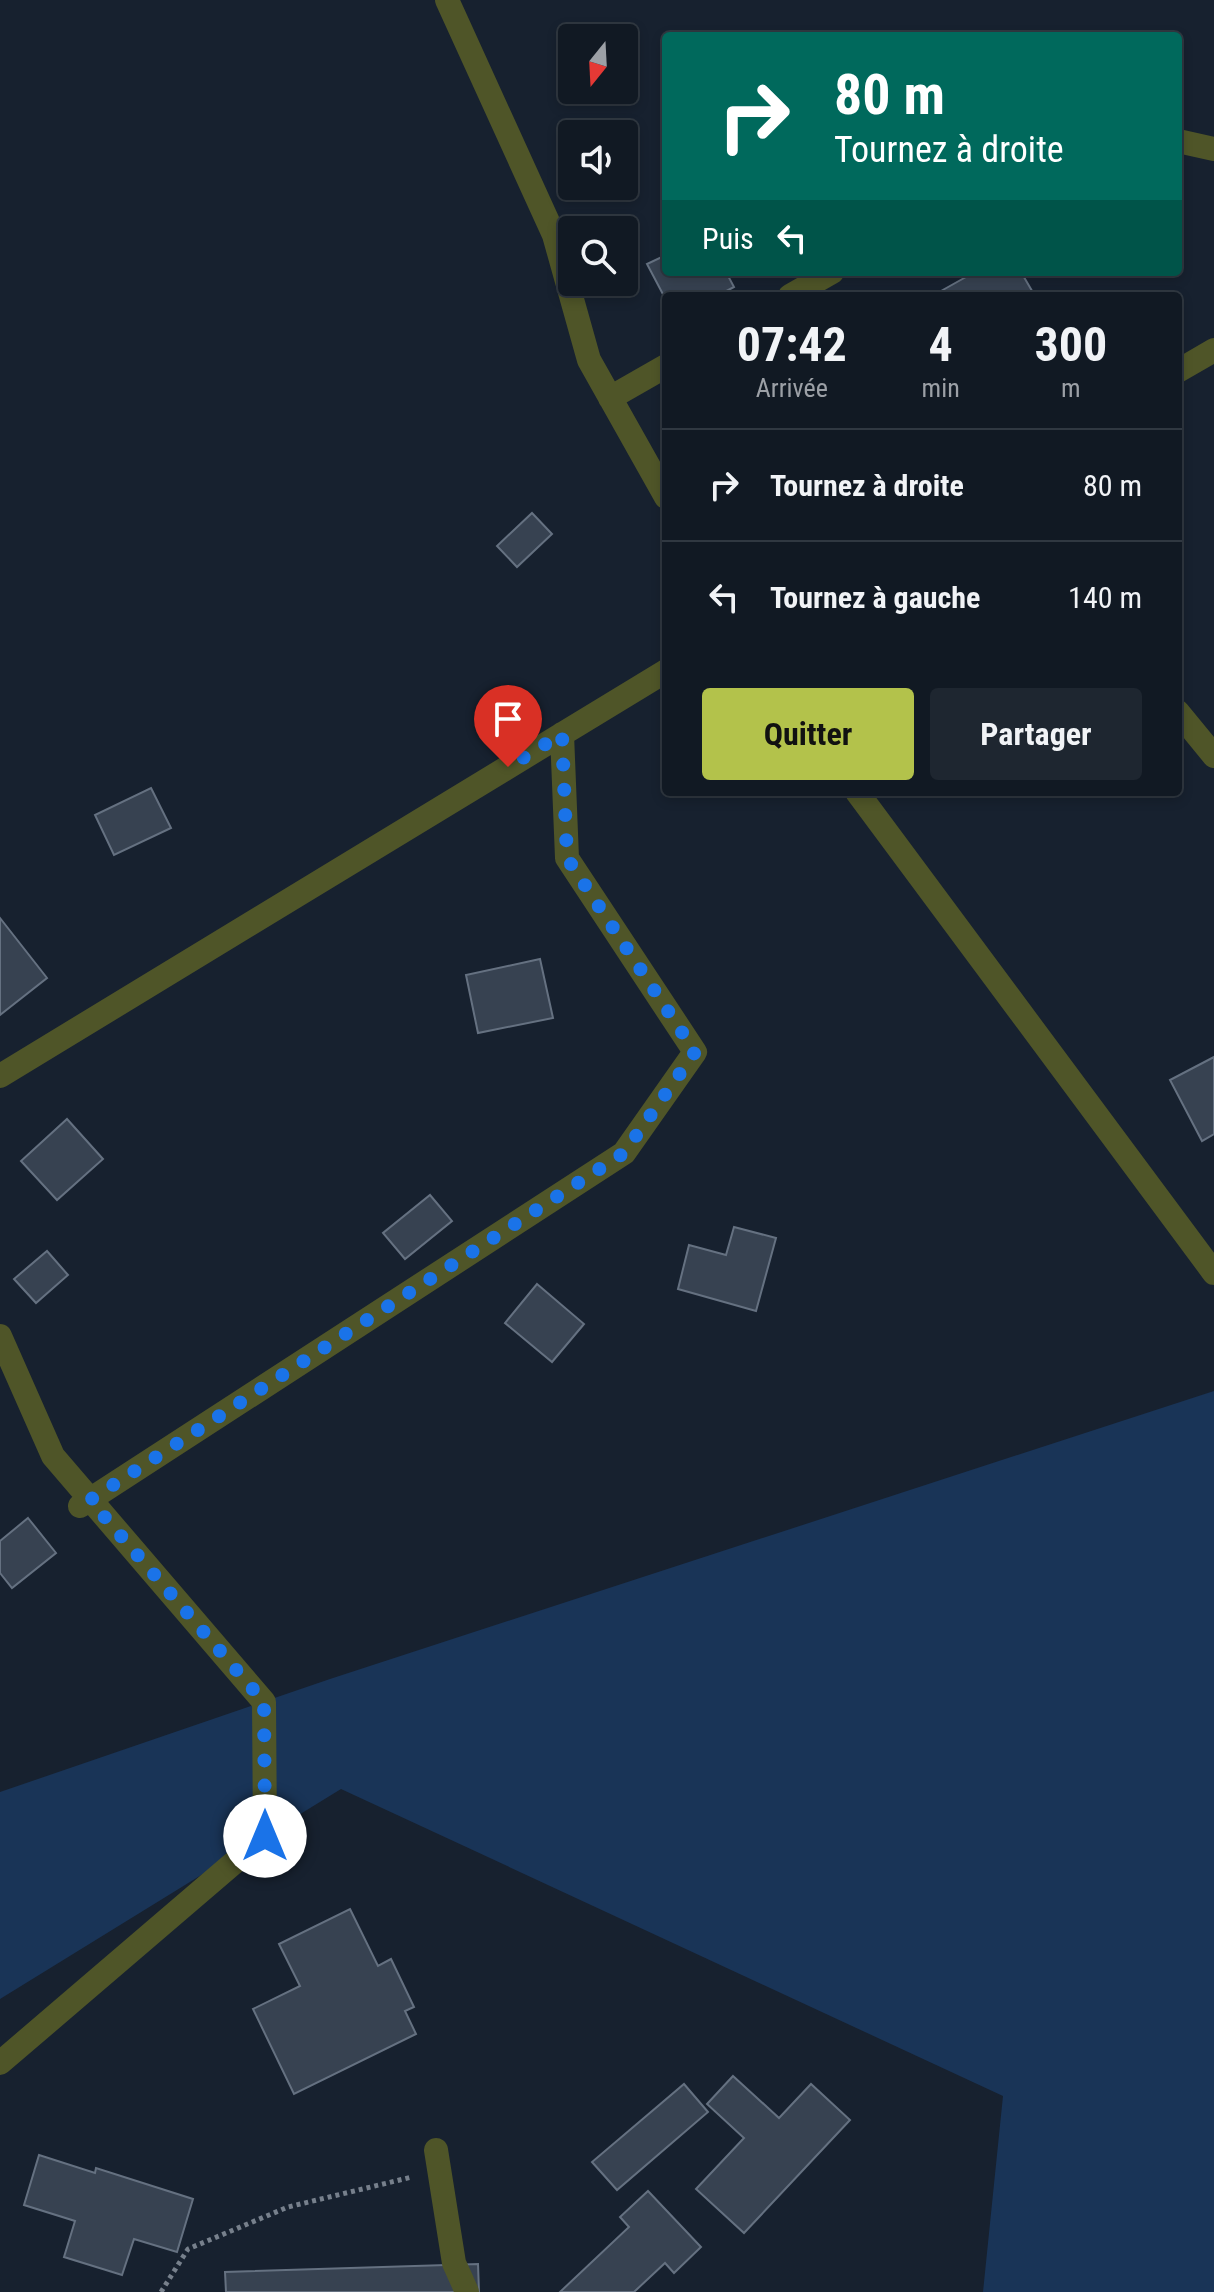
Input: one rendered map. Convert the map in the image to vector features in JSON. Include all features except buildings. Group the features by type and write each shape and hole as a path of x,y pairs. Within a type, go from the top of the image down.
{"street":[{"path":"447,0 554,235 589,360 662,490"},
{"path":"1182,142 1214,149"},
{"path":"797,292 825,276"},
{"path":"1182,369 1214,350"},
{"path":"610,398 662,368"},
{"path":"0,1076 662,673"},
{"path":"1182,717 1214,756"},
{"path":"85,1503 624,1153 695,1052 567,858 562,734"},
{"path":"860,796 1214,1273"},
{"path":"0,1336 53,1456 85,1503 264,1702 265,1836 0,2063"},
{"path":"437,2160 454,2263 467,2292"}],"path":[{"path":"161,2292 188,2249 288,2207 437,2160"}],"shaded area":[{"path":"1214,1391 1214,2292 983,2292 1003,2096 341,1789 0,1999 0,1792 330,1679"}],"route":[{"path":"265,1836 264,1702 90,1500 624,1153 695,1052 567,858 562,734 508,767"}]}
